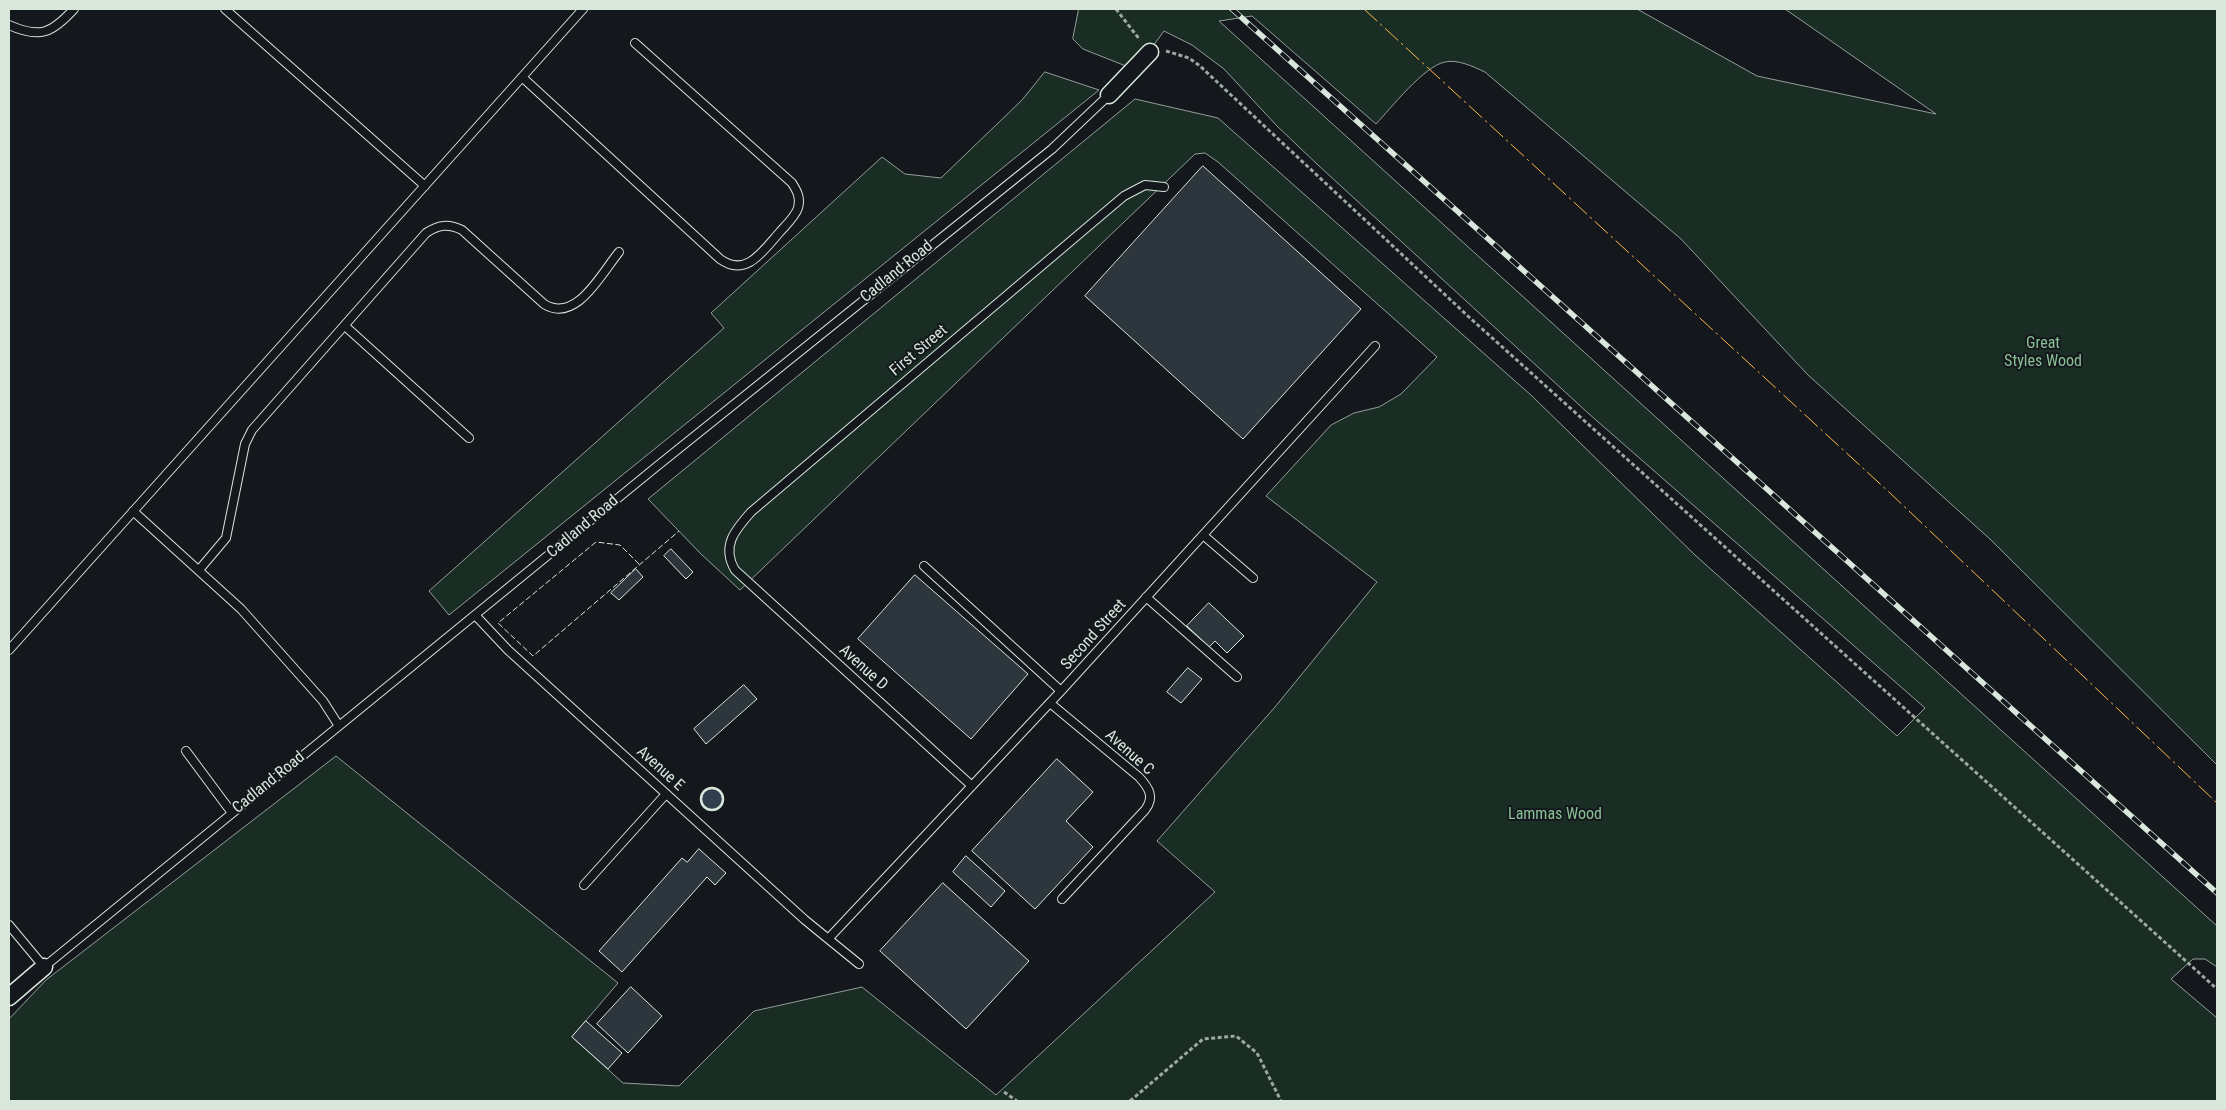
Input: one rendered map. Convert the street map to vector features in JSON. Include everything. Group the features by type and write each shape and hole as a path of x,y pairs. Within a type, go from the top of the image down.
{"street":[{"name":"Cadland Road","path":"1109,95 1150,52"},
{"name":"Cadland Road","path":"9,996 44,966"}],"lane":[{"path":"9,25 28,33 44,32 59,24 74,9"},
{"path":"225,9 425,186"},
{"path":"9,650 583,9"},
{"path":"522,77 720,259 726,263 741,266 755,261 794,215 799,203 797,190 792,183 635,43"},
{"name":"Cadland Road","path":"44,966 476,616 663,461 1052,149 1109,95"},
{"name":"First Street","path":"735,570 730,562 732,533 751,512 1124,196 1145,185 1164,187"},
{"path":"199,570 226,538 245,444 252,430 426,233 440,226 447,225 462,230 552,309 568,309 577,304 618,252"},
{"path":"345,326 469,438"},
{"name":"Second Street","path":"829,938 1050,703 1375,346"},
{"path":"133,511 248,616 324,701 339,726"},
{"path":"1203,535 1253,578"},
{"path":"924,566 1061,691"},
{"name":"Avenue D","path":"735,570 972,786"},
{"path":"1146,597 1237,677"},
{"name":"Avenue E","path":"476,616 508,650 666,794 805,920 859,964"},
{"name":"Avenue C","path":"1050,703 1139,778 1150,790 1151,798 1145,810 1062,898"},
{"path":"186,751 232,813"},
{"path":"584,885 666,794"},
{"path":"9,925 44,966"}],"path":[{"path":"1116,9 1150,52 1177,53 1200,66 1470,318 2217,989"},
{"path":"1130,1101 1203,1039 1236,1036 1258,1053 1281,1101"},
{"path":"1004,1092 1017,1101"}],"green space":[{"path":"1079,9 1637,9 1757,76 1936,114 1785,9 2217,9 2217,765 1991,540 1808,375 1681,239 1485,72 1466,64 1450,61 1437,65 1418,79 1376,124 1252,16 1219,21 2217,926 2217,967 2205,959 2193,959 2171,979 2217,1018 2217,1101 9,1101 9,1019 46,980 336,756 618,983 572,1037 623,1083 679,1086 754,1011 862,987 996,1095 1215,892 1157,841 1275,707 1377,582 1266,496 1331,425 1354,413 1379,407 1401,394 1437,357 1218,162 1205,153 1195,154 740,590 701,554 648,499 1135,99 1218,118 1532,396 1695,555 1897,736 1925,708 1588,413 1318,165 1277,126 1224,69 1192,45 1164,31 1153,46 1141,72 1083,49 1073,39"},
{"path":"1045,72 1099,90 449,615 429,591 724,328 711,313 882,157 905,174 941,178 1022,100"}],"water":[{"path":"712,788 720,791 723,799 720,807 712,810 704,807 701,799 704,791"}],"building":[{"path":"1203,166 1361,309 1243,439 1085,296"},
{"path":"671,549 693,572 686,579 664,556"},
{"path":"636,569 643,577 619,600 611,593"},
{"path":"915,575 1028,674 971,739 858,639"},
{"path":"1209,603 1244,636 1227,653 1215,641 1209,647 1187,626"},
{"path":"1188,668 1202,679 1181,703 1167,692"},
{"path":"744,685 757,699 706,744 694,729"},
{"path":"1057,759 1093,792 1066,821 1093,847 1035,909 972,851"},
{"path":"699,849 726,873 715,885 707,877 622,972 599,951 682,858 687,862"},
{"path":"966,856 1005,891 991,907 953,872"},
{"path":"943,883 1029,961 966,1029 880,951"},
{"path":"631,987 662,1016 628,1053 597,1024"},
{"path":"586,1021 622,1053 608,1069 572,1037"}],"railway":[{"path":"1232,9 2217,893"}],"fence":[{"path":"639,564 620,545 596,542 498,623 533,656 679,531"}],"wall":[{"path":"712,788 720,791 723,799 720,807 712,810 704,807 701,799 704,791 712,788"}],"power":[{"path":"1364,9 1890,493 2217,803"}],"park label":[{"name":"Great Styles Wood","path":"2043,353"},
{"name":"Lammas Wood","path":"1555,815"}]}
